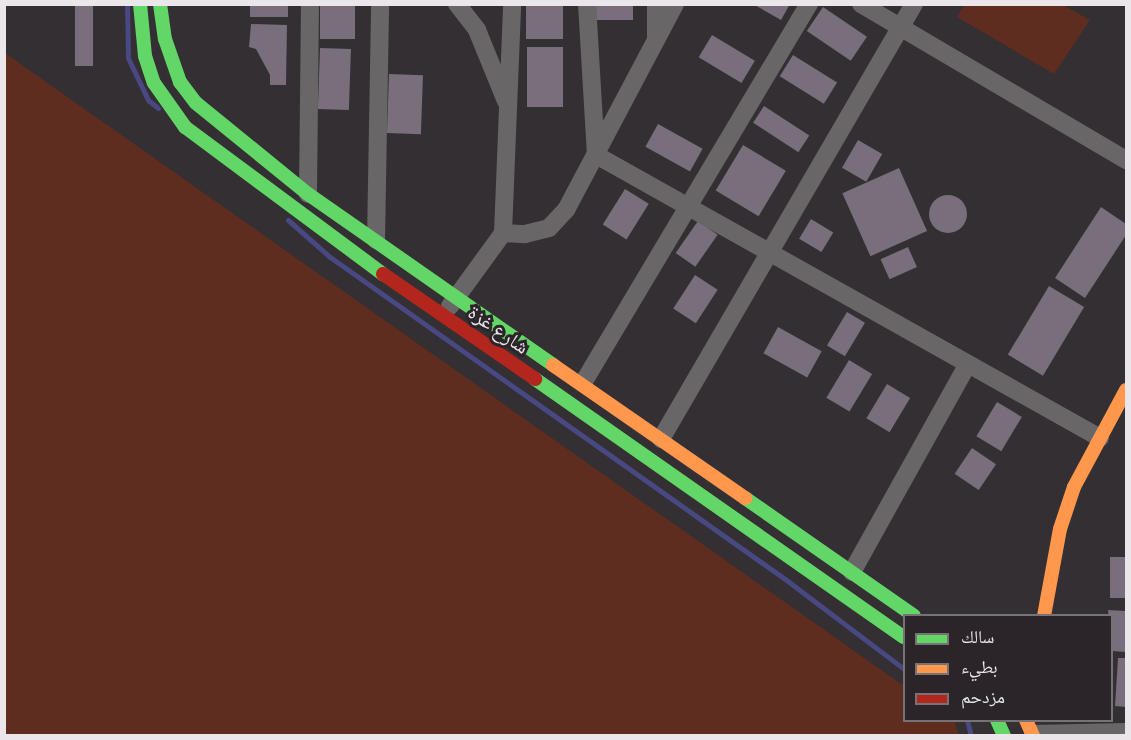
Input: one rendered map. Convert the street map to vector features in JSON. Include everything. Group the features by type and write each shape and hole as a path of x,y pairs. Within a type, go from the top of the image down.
{"main road":[{"name":"شارع غزة","path":"140,4 145,56 154,83 185,127 349,250 903,636"},
{"name":"شارع غزة","path":"160,4 172,60 196,103 308,194 458,296 913,614"},
{"path":"1044,614 1060,529 1074,488 1126,390"}],"street":[{"path":"308,194 310,4"},
{"path":"376,240 380,4"},
{"path":"458,4 492,58 510,115"},
{"path":"444,315 503,232 510,115 512,4"},
{"path":"587,4 596,154"},
{"path":"656,4 656,41"},
{"path":"503,232 525,234 549,228 566,210 675,4"},
{"path":"583,383 810,4"},
{"path":"861,4 1126,160"},
{"path":"661,439 768,251 914,4"},
{"path":"596,154 1100,438"},
{"path":"852,572 968,364"},
{"path":"1030,727 1126,732"}],"shaded area":[{"path":"964,5 1063,5 1090,20 1054,74 957,17"},
{"path":"5,53 903,685 903,722 954,722 959,735 5,735"}],"building":[{"path":"75,4 93,4 93,66 75,66"},
{"path":"250,4 288,4 288,17 250,17"},
{"path":"320,4 355,4 355,39 320,39"},
{"path":"526,4 563,4 563,39 526,39"},
{"path":"595,4 633,4 633,20 595,20"},
{"path":"753,4 790,4 781,20"},
{"path":"823,7 867,37 851,61 807,31"},
{"path":"251,24 287,25 286,85 270,85 270,75 256,49 249,47"},
{"path":"712,35 755,61 741,83 699,57"},
{"path":"527,47 563,47 563,107 527,107"},
{"path":"320,48 351,49 349,110 318,109"},
{"path":"793,55 837,83 824,104 780,76"},
{"path":"389,74 423,75 421,134 387,133"},
{"path":"764,106 809,135 798,152 753,123"},
{"path":"658,124 703,149 690,171 645,147"},
{"path":"858,140 882,154 866,182 842,168"},
{"path":"743,145 786,171 759,216 716,190"},
{"path":"899,168 927,231 870,256 842,193"},
{"path":"625,189 649,204 626,239 603,225"},
{"path":"948,195 955,196 961,201 966,207 966,221 961,227 955,232 948,233 941,232 935,227 930,221 929,214 930,207 935,201 941,196"},
{"path":"1101,207 1126,224 1126,235 1085,298 1055,278"},
{"path":"811,219 833,232 821,252 799,239"},
{"path":"698,221 718,235 695,267 676,253"},
{"path":"908,247 917,267 890,279 881,259"},
{"path":"695,275 718,290 696,323 673,309"},
{"path":"1049,286 1084,307 1043,376 1008,355"},
{"path":"847,312 865,323 845,356 827,345"},
{"path":"778,327 822,351 807,377 763,353"},
{"path":"849,360 872,374 849,412 826,398"},
{"path":"887,384 910,398 890,432 866,418"},
{"path":"997,402 1022,417 1001,451 976,436"},
{"path":"972,448 996,464 979,490 955,474"},
{"path":"1110,557 1126,557 1126,598 1110,598"},
{"path":"1108,610 1126,611 1126,652 1113,651 1113,614 1108,614"},
{"path":"1118,658 1126,658 1126,707 1115,706"}],"waterway":[{"path":"127,4 128,58 148,100 158,108"},
{"path":"288,220 330,257 785,579 903,668"},
{"path":"968,722 971,736"}],"traffic: fast":[{"path":"140,4 145,56 154,83 185,127 383,274"},
{"path":"160,4 165,39 180,82 196,103 308,194 553,365"},
{"path":"535,379 903,636"},
{"path":"745,498 911,614"},
{"path":"998,722 1004,736"}],"traffic: slow":[{"path":"553,365 745,498"},
{"path":"1044,614 1060,529 1074,487 1126,390"},
{"path":"1027,722 1033,736"}],"traffic: jam":[{"path":"383,274 535,379"}]}
